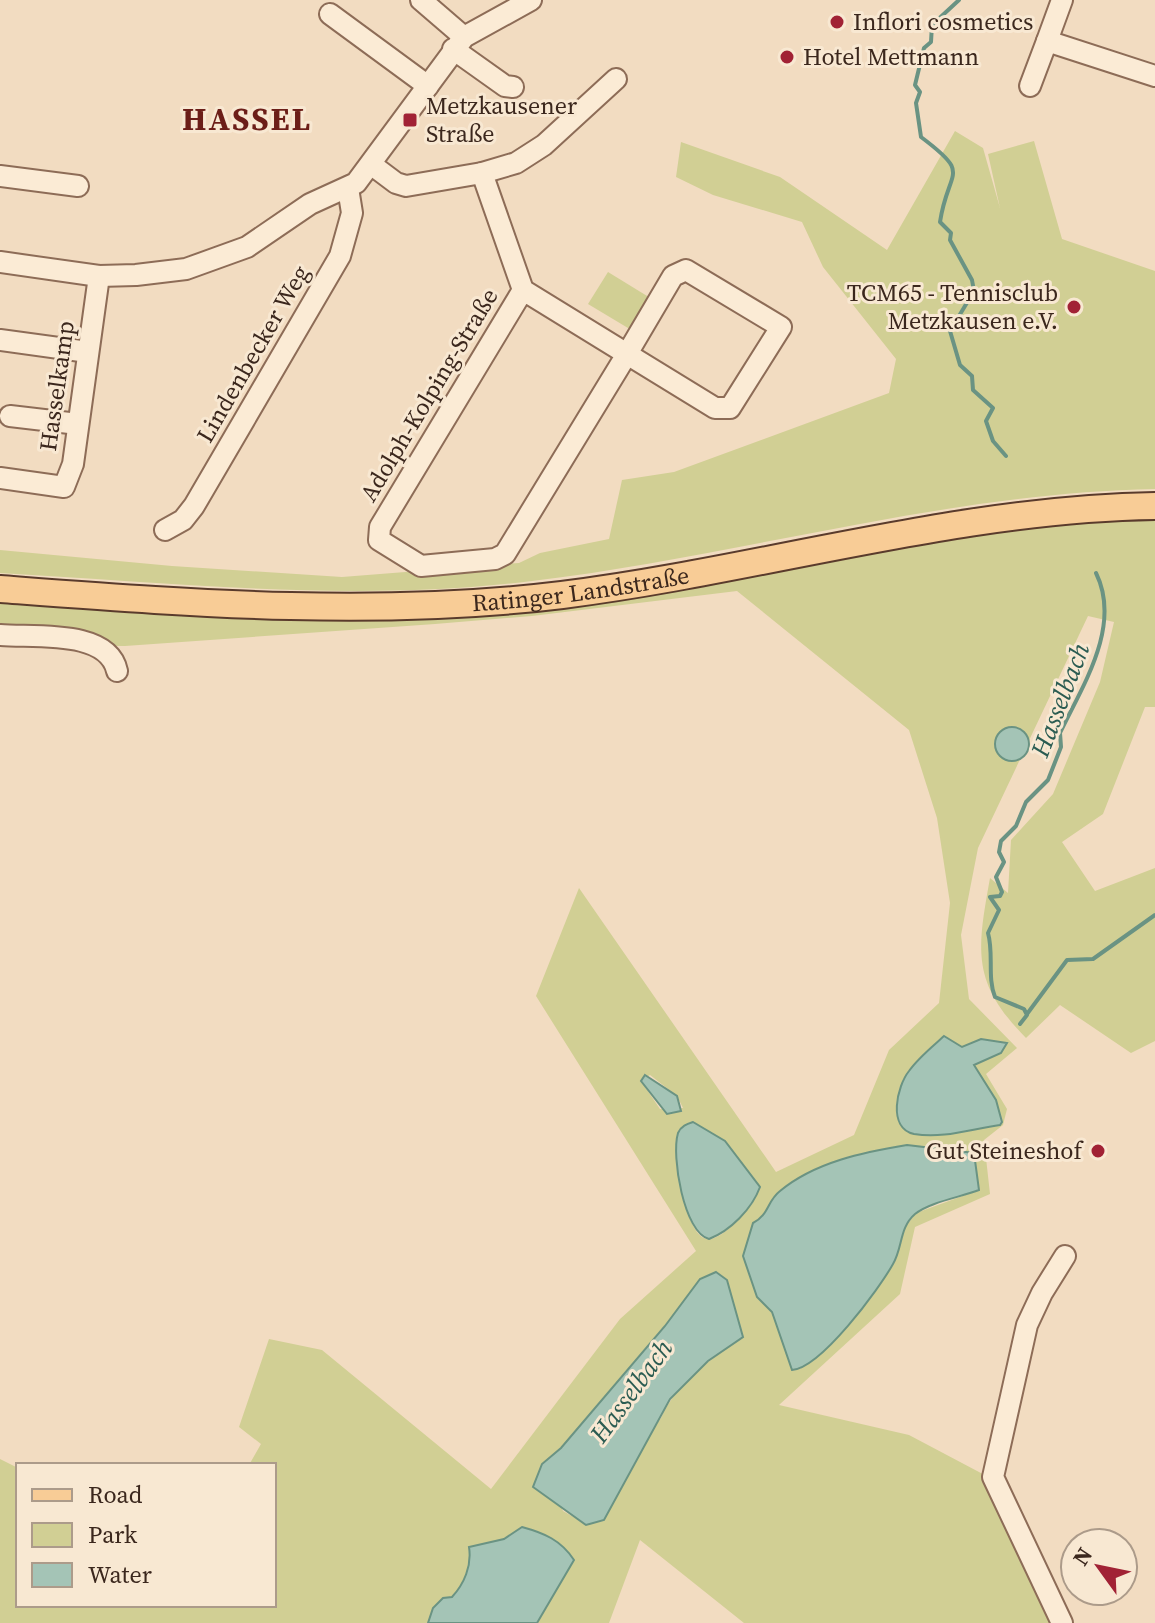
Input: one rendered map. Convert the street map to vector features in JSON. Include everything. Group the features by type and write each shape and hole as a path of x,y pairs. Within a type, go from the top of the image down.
{"main road":[{"name":"Ratinger Landstraße","path":"0,589 295,609 428,607 639,584 1029,517 1113,507 1155,506"}],"street":[{"path":"421,0 459,43 505,86 513,87"},
{"path":"0,262 99,276 160,274 216,260 268,234 310,204 348,188 372,165 459,43 531,0"},
{"path":"1030,86 1062,0"},
{"path":"330,14 428,86"},
{"path":"1047,41 1155,76"},
{"path":"372,165 406,186 482,173 530,156 616,79"},
{"name":"Adolph-Kolping-Straße","path":"482,173 523,290 627,354 722,410 735,403 781,327 686,270 673,276 627,354 505,554 495,559 416,564 379,540 380,527 523,290"},
{"path":"0,176 78,186"},
{"name":"Lindenbecker Weg","path":"165,530 183,520 194,506 340,256 352,213 348,188"},
{"name":"Hasselkamp","path":"0,478 64,487 73,464 99,276"},
{"path":"0,340 88,352"},
{"path":"10,416 78,424"},
{"path":"0,635 88,642 112,657 117,671"},
{"path":"1062,1623 993,1477 1027,1325 1065,1256"}],"green space":[{"path":"955,131 983,148 1000,208 988,154 1034,141 1062,239 1155,271 1155,489 1076,493 920,513 610,570 466,587 333,591 266,589 0,573 0,550 172,566 342,577 519,563 540,553 609,539 622,480 674,472 889,393 896,359 823,267 802,222 713,195 676,177 681,142 780,177 887,250"},
{"path":"608,272 652,299 633,331 588,304"},
{"path":"1155,521 1155,707 1145,707 1103,814 1062,842 1095,891 1155,868 1155,1041 1131,1053 1060,1005 1026,1038 995,1000 982,964 982,926 990,878 1008,893 1011,840 1053,794 1100,682 1114,622 1088,616 978,848 961,935 969,999 1017,1048 986,1074 1007,1109 1003,1125 984,1140 990,1194 915,1227 900,1294 779,1405 909,1435 996,1481 1059,1623 744,1623 640,1540 609,1623 537,1623 574,1560 522,1527 504,1539 469,1547 468,1568 460,1586 452,1597 442,1598 428,1623 0,1623 0,1459 16,1467 16,1607 276,1607 276,1463 250,1463 261,1444 239,1427 269,1339 322,1350 491,1489 620,1319 696,1251 536,996 579,888 776,1172 854,1135 889,1050 939,1003 950,903 937,818 909,730 737,591 532,616 125,646 0,645 0,603 95,608 622,596 1018,528","holes":["981,1039 1006,1043 1001,1053 974,1065 999,1125 986,1127 962,1047","650,1075 677,1096 683,1108 660,1109 641,1081","907,1145 974,1153 979,1190 916,1213 902,1231 895,1262 843,1332 800,1369 792,1369 772,1312 757,1296 750,1241 753,1223","679,1164 753,1203 721,1235 708,1239 701,1236 686,1207","682,1305 743,1337 707,1363 676,1393 586,1524 563,1511 542,1464 561,1448"]}],"water":[{"path":"1012,727 1024,732 1029,744 1024,756 1012,761 1000,756 995,744 1000,732"},
{"path":"944,1036 962,1047 981,1039 1007,1043 1001,1053 974,1065 996,1100 1002,1122 1000,1125 925,1135 914,1134 900,1124 898,1096 905,1078"},
{"path":"645,1075 677,1096 681,1111 667,1114 641,1081"},
{"path":"693,1122 725,1141 760,1187 739,1218 725,1231 709,1239 700,1234 686,1209 678,1175 678,1133 682,1127"},
{"path":"907,1145 974,1153 979,1190 937,1203 915,1214 906,1225 893,1264 863,1308 818,1356 792,1370 772,1312 757,1297 743,1256 753,1223 780,1191 809,1173 857,1155"},
{"path":"716,1272 727,1280 743,1337 708,1361 670,1399 604,1520 586,1525 533,1487 542,1464 561,1448 665,1326 700,1279"},
{"path":"522,1527 551,1538 574,1560 537,1623 428,1623 433,1608 443,1598 452,1597 460,1586 468,1568 469,1547 504,1539"}],"waterway":[{"name":"Hasselbach","path":"959,0 932,25 931,42 924,48 915,85 920,92 916,103 921,137 952,167 953,174 940,222 951,233 950,240 972,280 974,291 950,331 960,365 972,376 973,390 993,408 986,421 993,441 1006,456"},
{"name":"Hasselbach","path":"1020,1024 1027,1015 1024,1009 995,997 993,989 988,933 999,910 990,897 1000,896 1002,892 996,877 1004,862 999,852 1001,841 1016,826 1026,802 1048,780 1061,747 1060,733 1096,655 1105,614 1103,593 1096,573"},
{"path":"1027,1014 1067,960 1093,959 1155,915"}],"place":[{"name":"Inflori cosmetics","path":"837,22"},
{"name":"Hotel Mettmann","path":"787,57"},
{"name":"Metzkausener Straße","path":"410,120"},
{"name":"TCM65 - Tennisclub Metzkausen e.V.","path":"1074,307"},
{"name":"Gut Steineshof","path":"1098,1151"}],"district":[{"name":"HASSEL","path":"247,119"}]}
